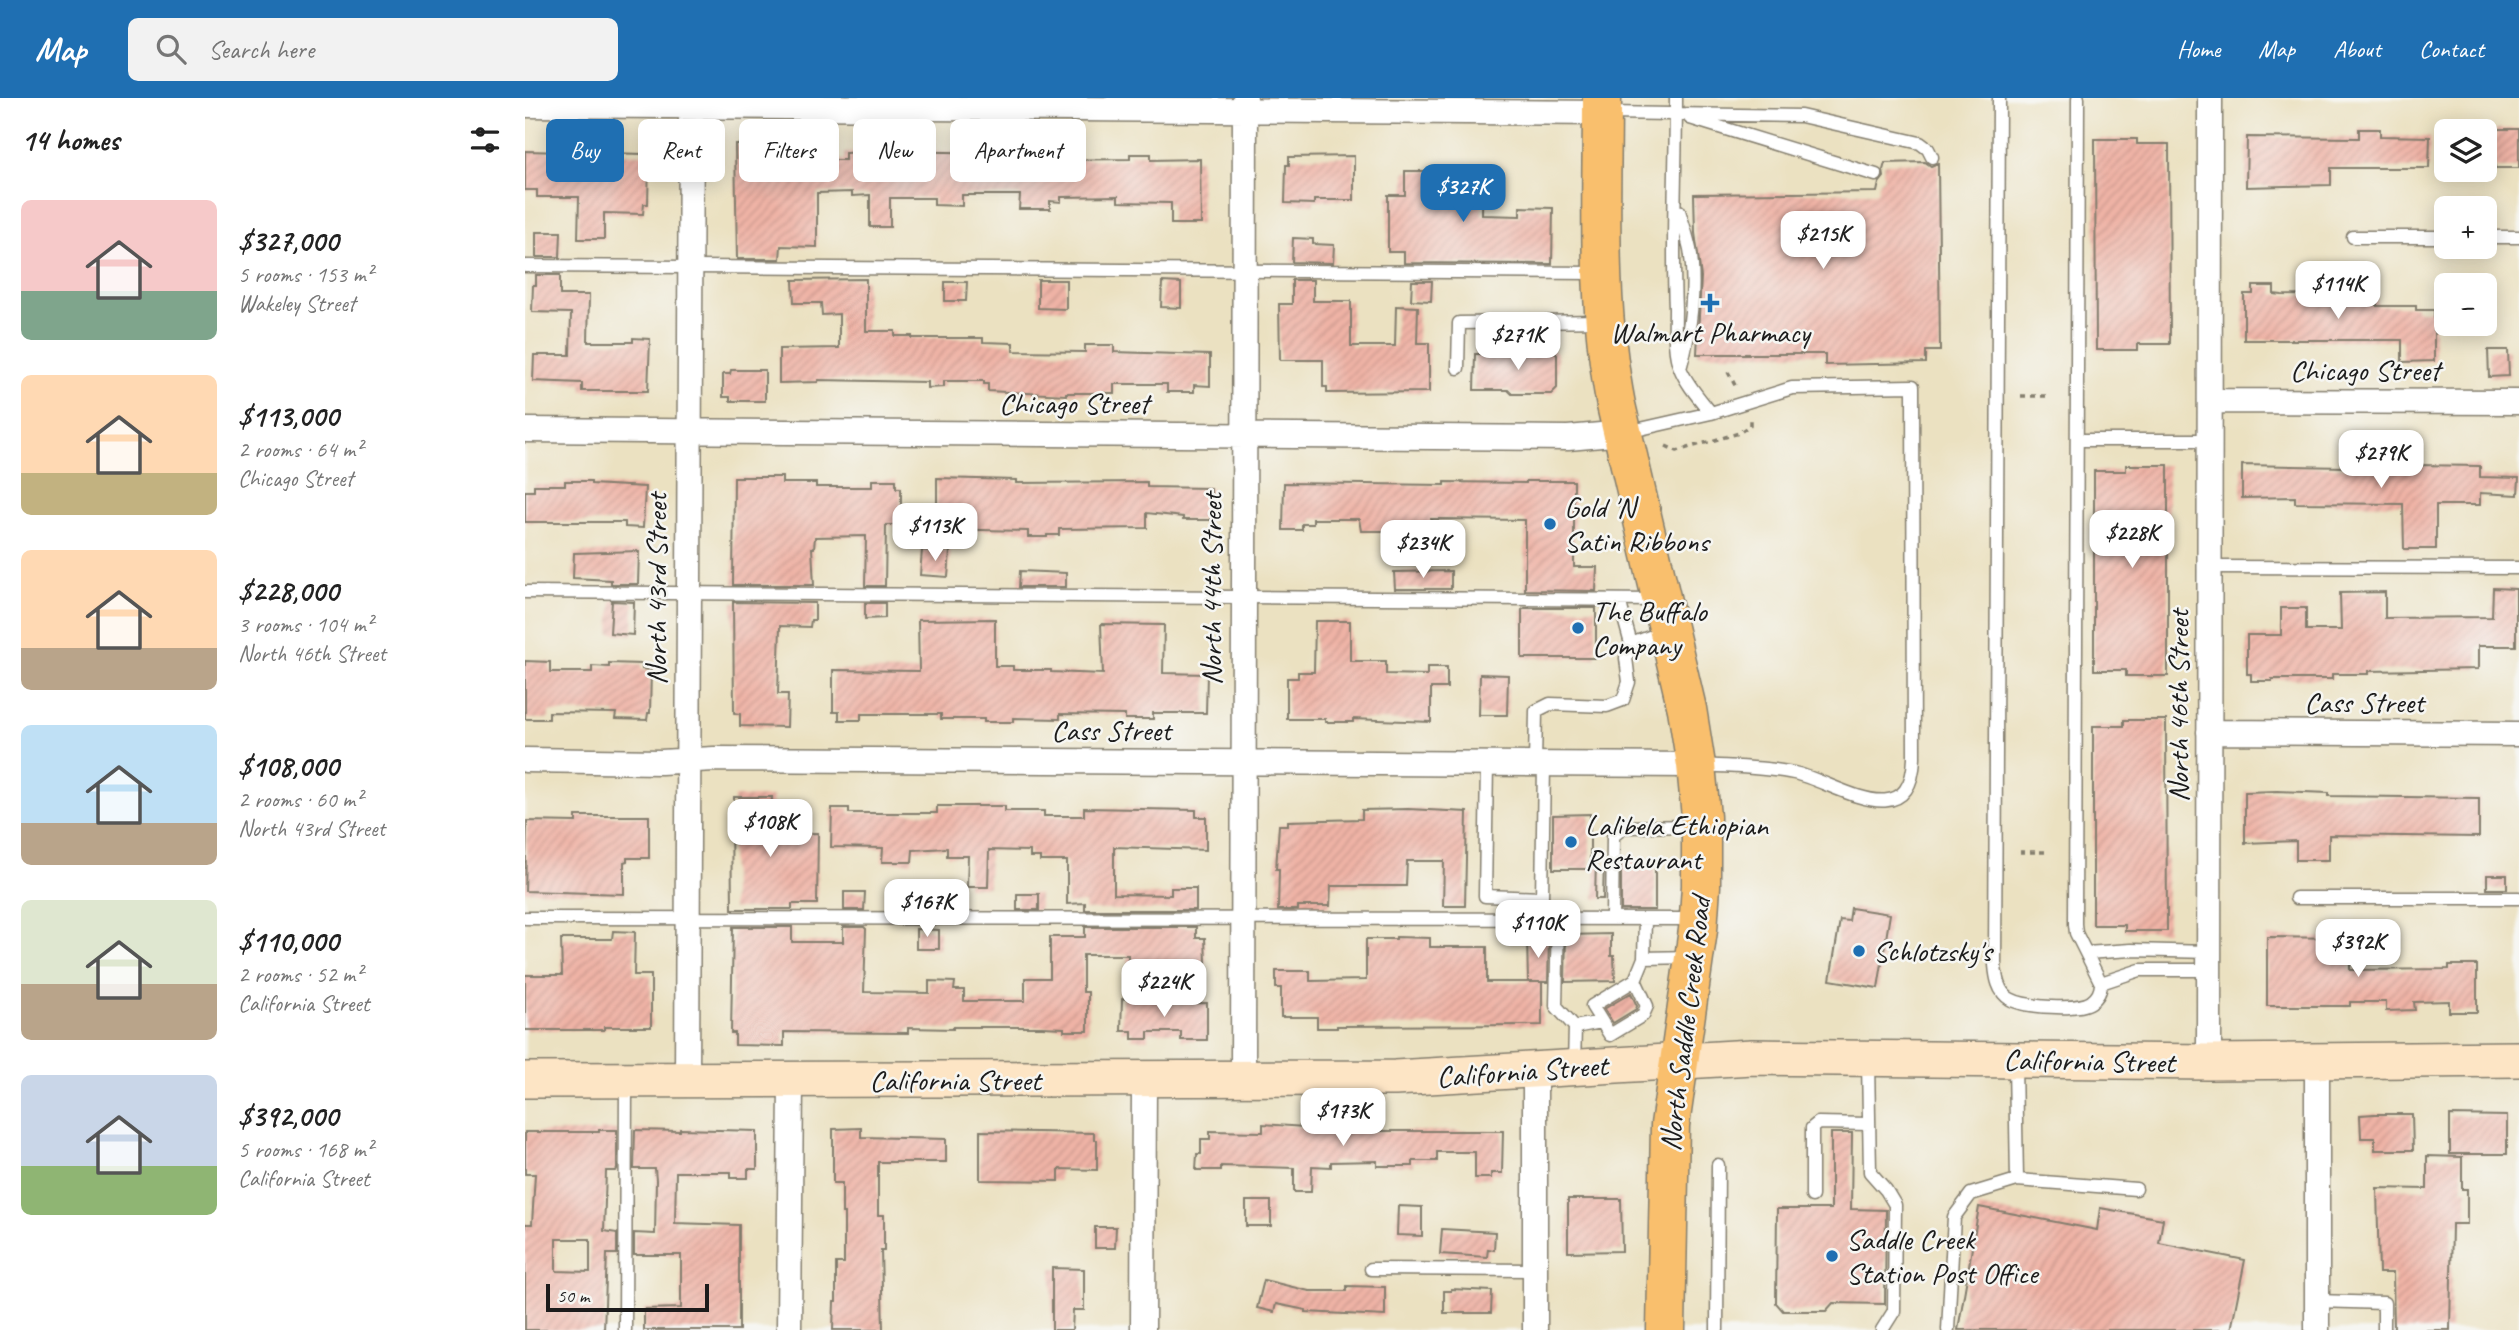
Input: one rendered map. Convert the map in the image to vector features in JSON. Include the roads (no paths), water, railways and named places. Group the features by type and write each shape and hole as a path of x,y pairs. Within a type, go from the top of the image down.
{"main road":[{"name":"North Saddle Creek Road","path":"1602,105 1602,274 1613,386 1688,716 1696,765 1701,826 1699,919 1678,1060 1668,1158 1666,1330"}],"street":[{"name":"North 46th Street","path":"2209,1062 2210,98"},
{"path":"525,105 691,102 1602,105"},
{"name":"North 43rd Street","path":"687,1080 691,102"},
{"name":"North 44th Street","path":"1243,1080 1245,104"},
{"name":"Chicago Street","path":"2210,401 2519,402"},
{"name":"Chicago Street","path":"525,430 1577,438 1623,433"},
{"name":"Cass Street","path":"2209,732 2519,734"},
{"name":"Cass Street","path":"525,760 1696,765"},
{"name":"California Street","path":"525,1080 1395,1078 1724,1058 2209,1062 2519,1059"},
{"path":"2317,1059 2317,1330"},
{"path":"1535,1071 1535,1330"},
{"path":"789,1330 791,1080"},
{"path":"1143,1330 1144,1080"}],"lane":[{"path":"1676,98 1673,261 1675,340 1680,369 1711,413"},
{"path":"1999,98 1996,973 2001,988 2009,998 2033,1004 2079,1007 2091,1003 2097,997 2101,983 2076,933 2075,924 2078,98"},
{"path":"1602,105 1676,113 1811,118 1920,143 1928,149 1932,157"},
{"path":"1676,113 1876,175"},
{"path":"2353,237 2434,237"},
{"path":"2497,237 2519,237"},
{"path":"525,266 1602,274"},
{"path":"1458,369 1459,323 1605,321"},
{"path":"1623,433 1711,413 1792,388 1913,386 1914,767 1907,787 1896,797 1878,801 1795,773 1696,765"},
{"path":"2078,440 2210,440"},
{"path":"2210,566 2519,568"},
{"path":"525,592 1619,600 1665,615"},
{"path":"1619,600 1631,644"},
{"path":"1487,764 1485,896 1542,898 1540,765 1536,711 1550,704 1607,706 1623,700 1629,682 1626,658 1631,644 1665,615"},
{"path":"1612,919 1613,836 1624,827 1701,826"},
{"path":"2296,898 2519,898"},
{"path":"525,918 1699,919"},
{"path":"1558,919 1556,1006 1575,1027 1574,1068"},
{"path":"1635,980 1647,1006 1643,1015 1610,1035 1592,1006 1635,980 1644,958 1645,919"},
{"path":"2086,953 2131,950 2209,961"},
{"path":"1644,958 1695,957"},
{"path":"2101,983 2140,970 2209,961"},
{"path":"1575,1027 1601,1021"},
{"path":"1868,1058 1870,1172 1895,1205 1894,1311 1882,1330"},
{"path":"2015,1060 2017,1180"},
{"path":"625,1330 626,1080"},
{"path":"1812,1196 1812,1128 1818,1123 1869,1124"},
{"path":"1717,1330 1718,1165"},
{"path":"1948,1330 1954,1217 1971,1194 2017,1180 2136,1189"},
{"path":"1371,1269 1535,1270"},
{"path":"2317,1301 2384,1303 2384,1330"}],"place":[{"name":"Walmart Pharmacy","path":"1710,303"},
{"name":"Gold 'N Satin Ribbons","path":"1550,524"},
{"name":"The Buffalo Company","path":"1578,628"},
{"name":"Lalibela Ethiopian Restaurant","path":"1571,842"},
{"name":"Schlotzsky's","path":"1859,951"},
{"name":"Saddle Creek Station Post Office","path":"1832,1256"}]}
